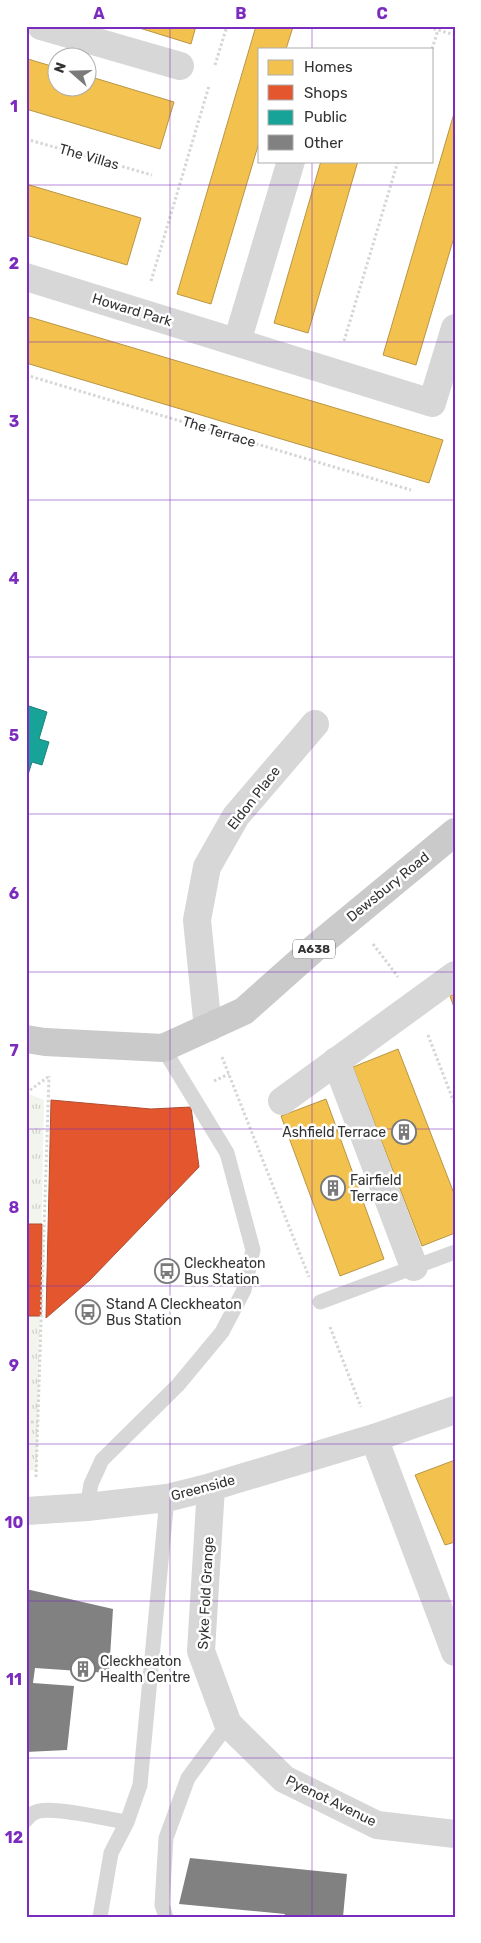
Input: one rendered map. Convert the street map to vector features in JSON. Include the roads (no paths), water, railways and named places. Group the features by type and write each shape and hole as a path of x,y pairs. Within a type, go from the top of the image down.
{"main road":[{"name":"Dewsbury Road","path":"26,1039 45,1042 163,1048 244,1011 317,946 455,832"}],"street":[{"path":"41,26 180,66"},
{"path":"237,342 291,162"},
{"name":"Howard Park","path":"26,277 432,402 455,328"},
{"name":"Eldon Place","path":"210,1027 207,1019 197,920 207,867 236,816 315,724"},
{"path":"282,1101 455,975"},
{"path":"336,1062 414,1267"},
{"name":"Greenside","path":"31,1510 87,1507 166,1498 211,1487 374,1438 455,1410"},
{"path":"374,1438 449,1617 455,1652"},
{"name":"Syke Fold Grange","path":"211,1487 201,1651 228,1724"},
{"name":"Pyenot Avenue","path":"228,1724 284,1779 377,1825 455,1834"}],"lane":[{"path":"87,1507 91,1484 102,1460 178,1384 222,1332 244,1290 253,1250 226,1153 163,1048"},
{"path":"320,1302 455,1252"},
{"path":"100,1917 111,1853 128,1822 140,1785 166,1498"},
{"path":"166,1917 162,1904 166,1838 188,1778 228,1724"},
{"path":"26,1820 31,1814 40,1811 128,1822"}],"place":[{"name":"Ashfield Terrace","path":"404,1132"},
{"name":"Fairfield Terrace","path":"333,1188"},
{"name":"Cleckheaton Bus Station","path":"167,1271"},
{"name":"Stand A Cleckheaton Bus Station","path":"88,1312"},
{"name":"Cleckheaton Health Centre","path":"83,1669"}]}
